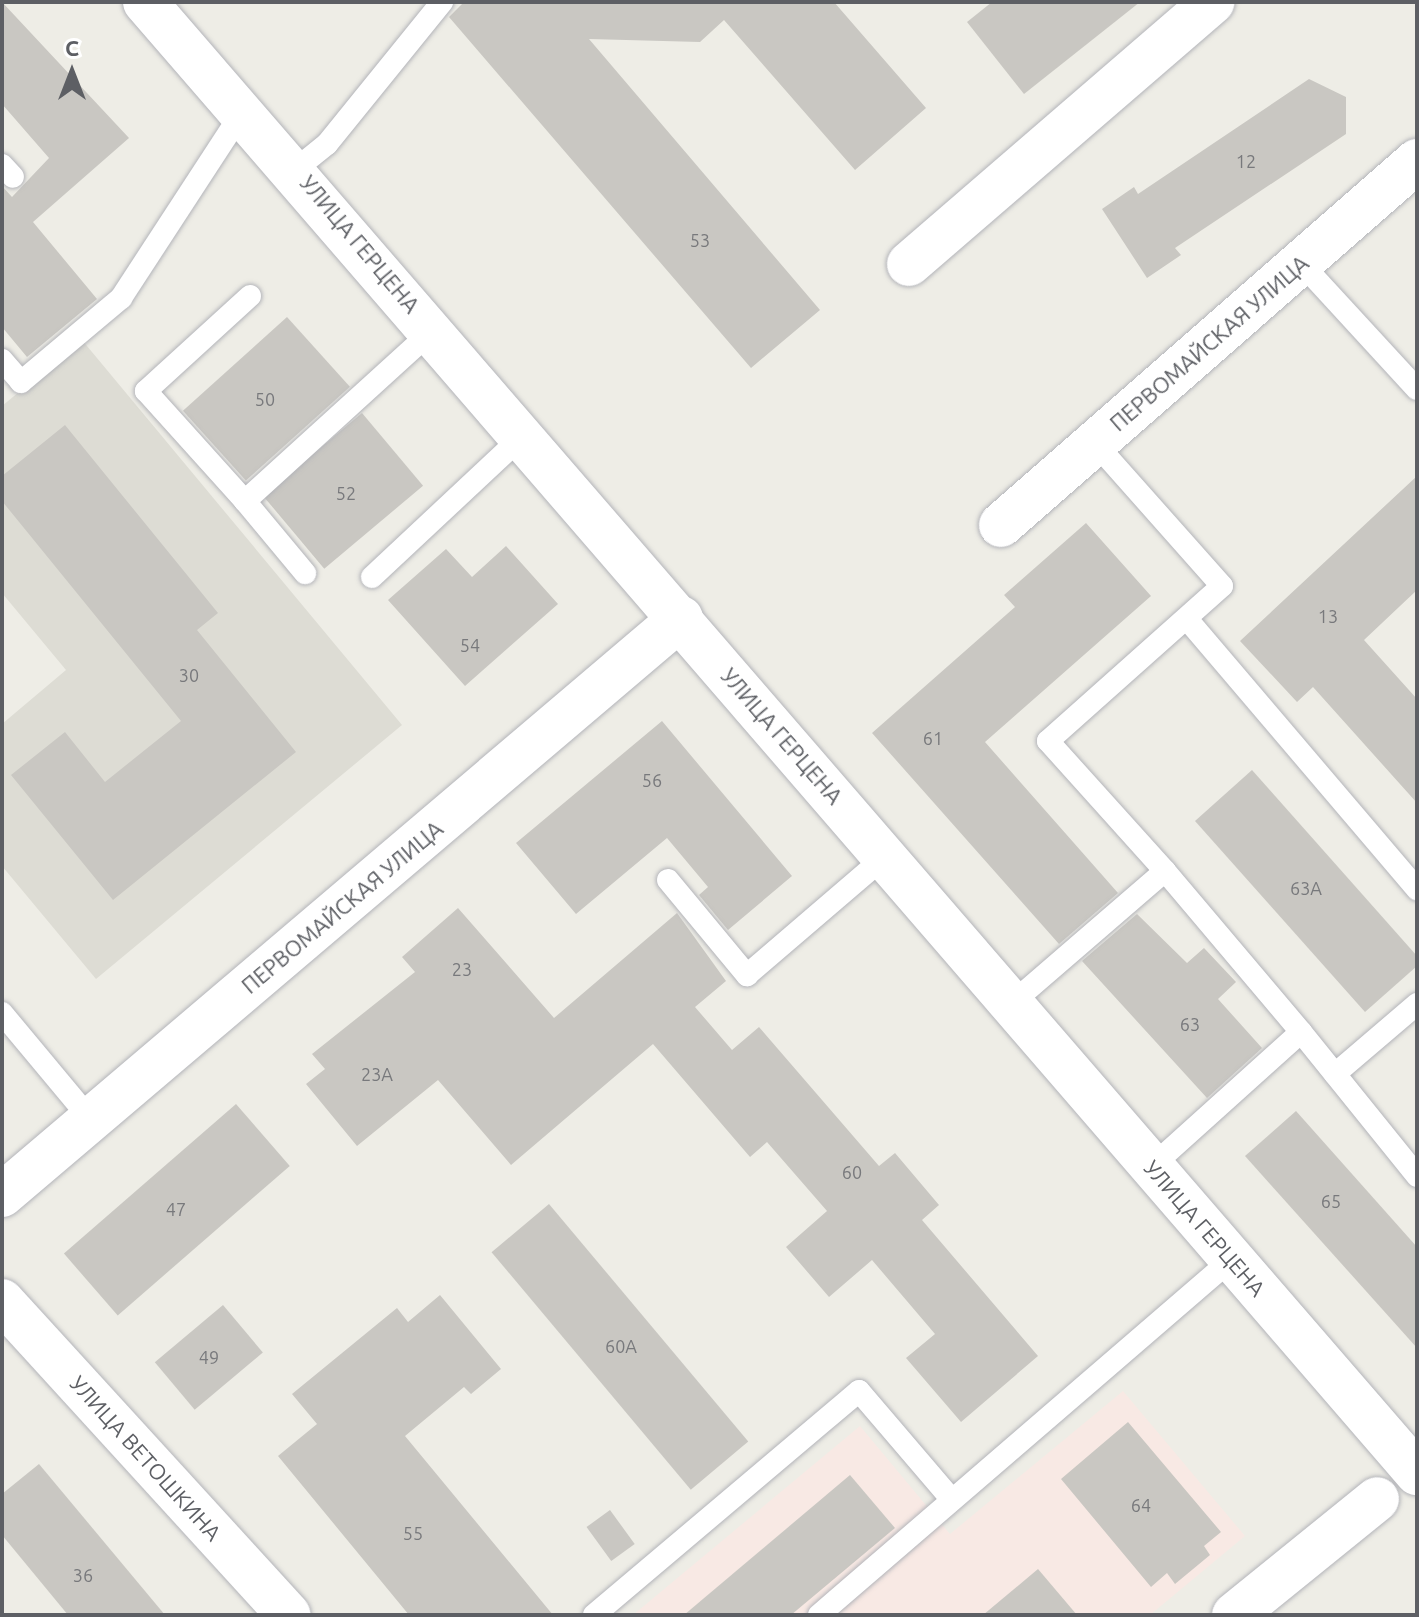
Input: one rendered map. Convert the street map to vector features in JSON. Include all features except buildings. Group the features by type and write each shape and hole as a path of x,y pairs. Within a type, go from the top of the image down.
{"street":[{"name":"УЛИЦА ГЕРЦЕНА","path":"145,2 296,169 1417,1473"},
{"path":"909,264 1212,2"},
{"name":"ПЕРВОМАЙСКАЯ УЛИЦА","path":"1001,525 1417,161"},
{"name":"ПЕРВОМАЙСКАЯ УЛИЦА","path":"2,1195 681,618"},
{"name":"УЛИЦА ВЕТОШКИНА","path":"2,1301 289,1615"},
{"path":"1234,1615 1377,1499"}],"lane":[{"path":"296,169 327,144 442,2"},
{"path":"2,360 21,382 121,298 243,111"},
{"path":"1301,263 1417,389"},
{"path":"250,296 146,391 305,573"},
{"path":"245,501 433,330"},
{"path":"372,577 524,435"},
{"path":"1095,443 1222,586 1048,741 1165,871 1417,1176"},
{"path":"1187,619 1417,889"},
{"path":"668,880 747,975 886,856"},
{"path":"1012,1003 1165,871"},
{"path":"1335,1074 1417,1004"},
{"path":"2,1013 91,1120"},
{"path":"1152,1166 1301,1032"},
{"path":"819,1615 1232,1259"},
{"path":"594,1615 859,1391 952,1500"}],"shaded area":[{"path":"82,340 402,725 96,979 2,866 2,724 66,670 2,593 2,406"},
{"path":"1123,1391 1245,1536 1150,1615 633,1615 860,1426 950,1534"}]}
